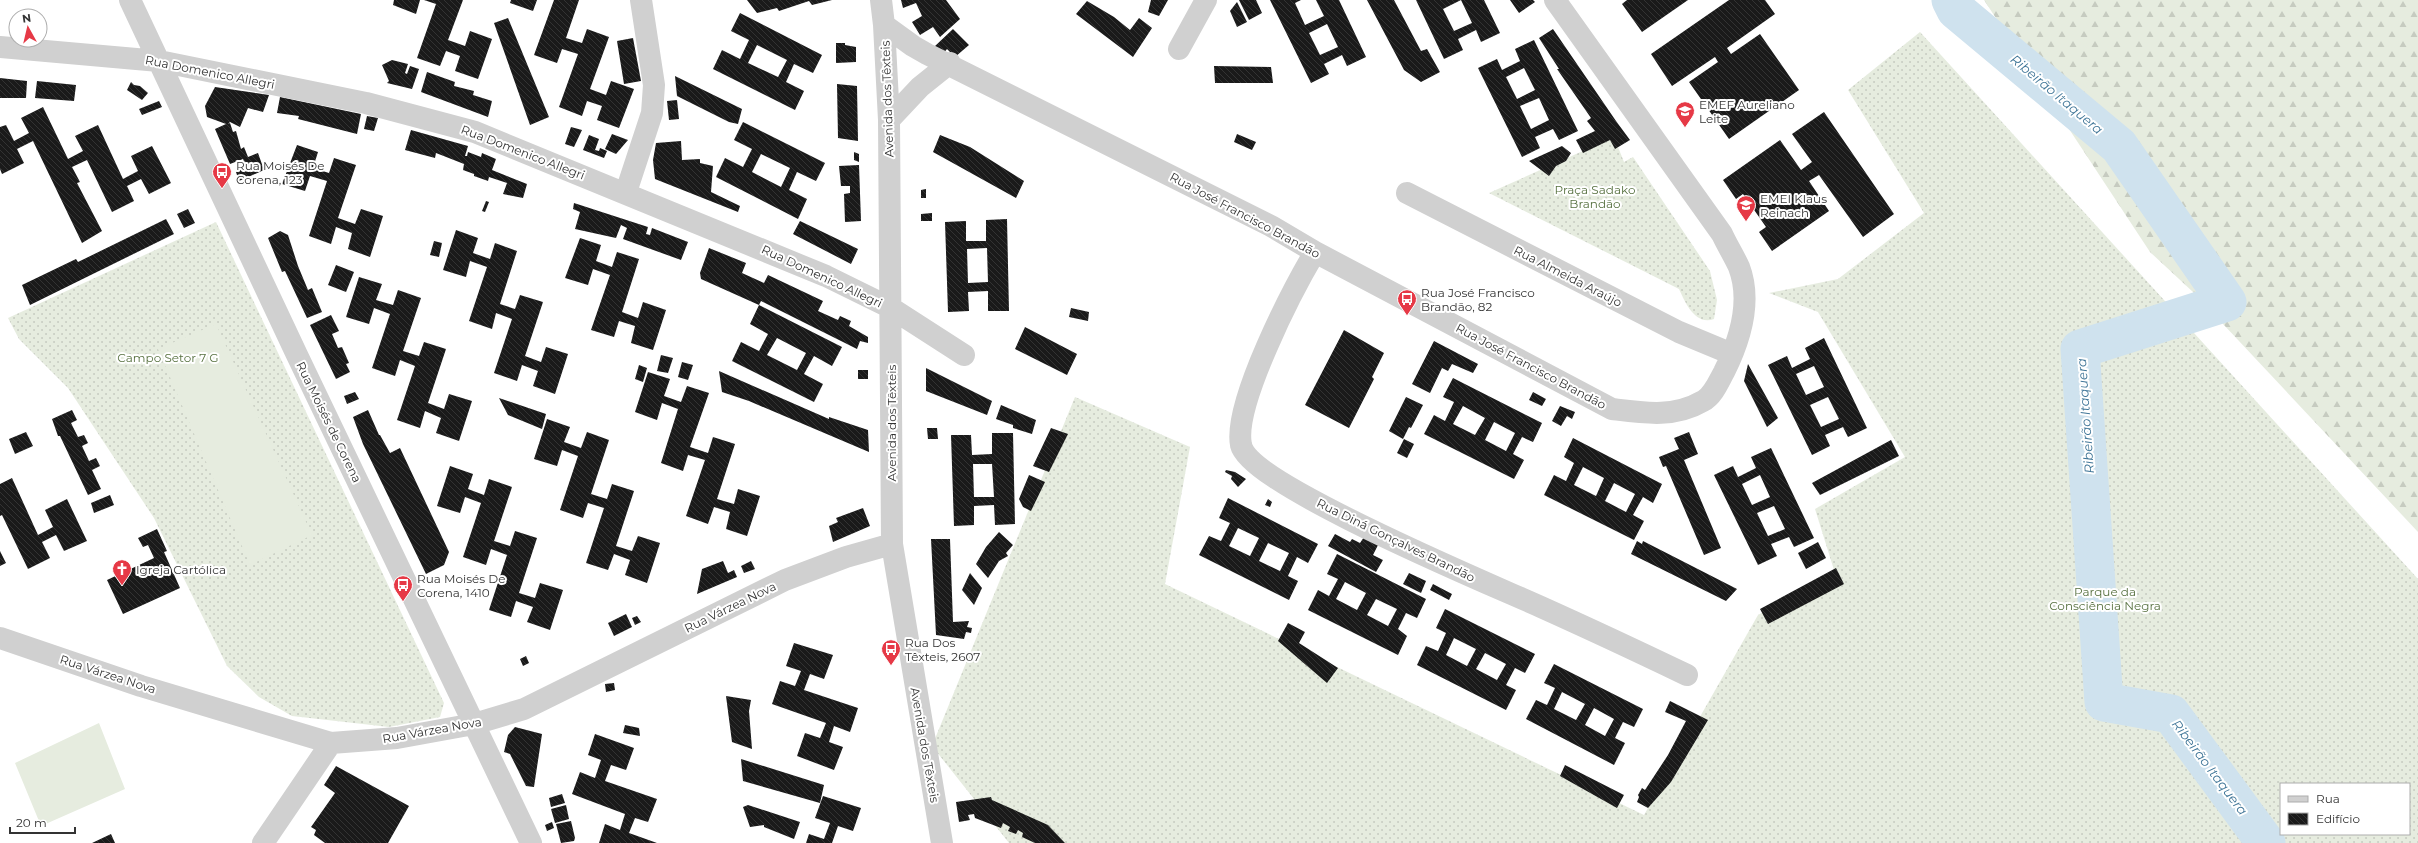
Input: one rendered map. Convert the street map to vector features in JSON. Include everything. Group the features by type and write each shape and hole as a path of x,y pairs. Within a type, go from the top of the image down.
{"street":[{"name":"Rua Moisés de Corena","path":"130,0 297,355 531,843"},
{"path":"626,192 652,113 654,85 641,0"},
{"name":"Avenida dos Têxteis","path":"881,0 884,25 889,120 892,544 942,843"},
{"path":"1179,49 1206,0"},
{"name":"Rua José Francisco Brandão","path":"884,25 913,46 1271,226 1315,252 1612,408 1654,415 1679,412 1705,401 1717,384 1732,354 1742,324 1745,296 1739,267 1722,234 1555,0"},
{"name":"Rua Domenico Allegri","path":"0,47 159,61 366,103 475,132 626,192 826,276 891,308 964,355"},
{"path":"889,120 920,87 950,64"},
{"name":"Rua Almeida Araújo","path":"1407,193 1679,332 1732,354"},
{"name":"Rua Diná Gonçalves Brandão","path":"1315,252 1295,286 1258,367 1242,424 1241,446 1257,466 1376,533 1687,675"},
{"name":"Rua Várzea Nova","path":"0,638 141,686 331,743 397,738 474,724 524,708 785,580 846,557 892,544"},
{"path":"263,843 331,743"}],"green space":[{"path":"1984,0 2418,0 2418,532 2193,292 2150,252"},
{"name":"Parque da Consciência Negra","path":"1920,32 2418,579 2418,843 1009,843 932,746 1075,397 1190,447 1165,584 1644,815 1758,615 1834,570 1815,509 1905,457 1818,312 1769,293 1838,279 1924,213 1848,90"},
{"name":"Praça Sadako Brandão","path":"1612,138 1618,147 1624,162 1633,157 1710,271 1717,300 1714,319 1701,319 1696,316 1684,300 1679,289 1489,193"},
{"name":"Campo Setor 7 G","path":"216,222 444,703 440,717 389,727 292,716 259,697 227,666 154,518 68,388 19,339 8,318"},
{"path":"216,324 312,535 250,565 158,349"},
{"path":"99,723 125,789 41,826 15,763"}],"building":[{"path":"394,0 420,0 416,14 393,5"},
{"path":"424,0 463,0 448,40 465,46 470,31 492,39 478,79 455,71 460,56 446,51 440,66 417,58 436,4"},
{"path":"511,0 537,0 533,11 510,3"},
{"path":"554,0 579,0 566,38 582,43 587,29 609,37 590,89 606,95 611,81 634,89 619,128 597,120 602,106 587,101 582,116 559,107 578,54 562,49 557,63 534,55"},
{"path":"747,0 832,0 812,5 809,1 779,11 777,8 757,13"},
{"path":"901,0 946,0 960,19 940,37 933,27 920,35 912,22 922,16 916,3 903,8"},
{"path":"1151,0 1168,0 1159,16 1148,12"},
{"path":"1239,0 1256,0 1262,13 1249,20"},
{"path":"1270,0 1301,0 1295,3 1305,25 1324,16 1316,0 1339,0 1366,57 1347,66 1342,55 1324,64 1329,74 1311,83","holes":["1327,24 1338,47 1320,55 1309,33"]},
{"path":"1367,0 1394,0 1421,51 1427,49 1440,72 1421,82 1404,70"},
{"path":"1416,0 1461,0 1484,0 1500,33 1481,42 1476,30 1458,39 1463,50 1444,59","holes":["1461,0 1472,23 1454,31 1443,9"]},
{"path":"1510,0 1533,0 1535,2 1519,13"},
{"path":"1627,0 1688,0 1642,32 1622,4"},
{"path":"1729,0 1765,0 1775,14 1727,48 1731,54 1760,34 1799,90 1729,139 1689,82 1718,62 1715,57 1672,86 1651,54"},
{"path":"1087,1 1114,17 1130,30 1139,18 1152,28 1133,57 1076,14"},
{"path":"1237,2 1247,22 1237,27 1230,11"},
{"path":"740,13 822,55 813,73 794,64 786,82 804,91 795,110 713,69 722,50 740,59 749,40 731,31","holes":["757,45 787,60 778,77 748,63"]},
{"path":"508,18 549,117 530,125 494,23"},
{"path":"953,29 969,45 955,57 947,49 942,55 934,47"},
{"path":"1553,29 1630,140 1615,149 1610,140 1583,153 1576,140 1595,131 1587,121 1591,118 1557,69 1559,69 1539,38"},
{"path":"633,38 641,81 624,84 617,41"},
{"path":"1534,40 1578,131 1559,140 1553,129 1535,137 1540,148 1522,157 1478,68 1497,59 1502,70 1520,61 1515,49","holes":["1524,68 1535,90 1517,99 1506,77","1539,98 1549,120 1531,129 1520,106"]},
{"path":"836,43 845,43 845,45 856,47 856,62 836,63"},
{"path":"392,60 408,64 405,73 407,74 410,66 419,69 412,89 387,83 389,81 382,65"},
{"path":"1214,66 1271,67 1273,83 1215,83"},
{"path":"427,72 455,82 454,86 474,91 473,95 492,101 488,117 421,92"},
{"path":"675,76 742,109 738,124 729,122 677,96"},
{"path":"0,78 27,81 26,98 0,98"},
{"path":"37,81 76,85 74,101 35,98"},
{"path":"131,82 134,85 140,86 148,93 142,100 127,90"},
{"path":"837,84 857,86 858,141 838,138"},
{"path":"215,87 269,95 263,112 248,108 240,127 230,122 228,124 230,123 233,132 236,131 241,149 244,147 248,157 258,153 264,170 239,181 236,172 246,167 243,159 230,164 215,129 226,124 207,117 205,106"},
{"path":"280,97 361,114 357,134 298,119 299,116 277,113"},
{"path":"677,100 679,119 669,120 667,101"},
{"path":"159,101 162,107 142,115 139,109"},
{"path":"43,107 68,159 83,151 75,136 98,125 123,179 138,171 131,156 152,146 171,183 149,194 141,179 127,186 134,201 112,212 87,160 72,167 80,182 77,183 102,231 82,243 33,141 17,149 24,163 2,174 0,169 0,127 6,125 14,141 29,133 21,118"},
{"path":"1824,112 1894,214 1863,237 1819,175 1809,181 1829,211 1772,251 1759,232 1766,227 1743,194 1736,199 1723,180 1780,140 1801,170 1812,162 1792,134"},
{"path":"367,116 378,118 374,131 364,129"},
{"path":"743,122 825,163 816,181 797,172 789,190 807,199 798,219 716,177 725,158 743,167 752,149 734,140","holes":["761,154 790,168 781,187 752,172"]},
{"path":"571,127 582,130 574,147 565,144"},
{"path":"411,130 468,146 465,156 467,156 468,152 481,157 482,153 496,159 492,170 527,184 523,198 503,194 507,183 489,177 488,181 474,176 474,174 463,170 464,164 436,153 435,158 405,150"},
{"path":"612,134 628,140 616,154 605,149"},
{"path":"1237,134 1256,142 1252,150 1234,142"},
{"path":"589,135 599,139 595,150 599,151 600,148 607,151 604,158 583,150"},
{"path":"940,135 970,147 1024,181 1016,198 933,152"},
{"path":"681,141 682,160 700,159 700,163 713,166 711,192 740,206 738,212 655,179 653,160 656,143"},
{"path":"297,145 318,152 313,168 329,173 334,158 356,165 338,218 355,224 361,209 383,216 370,257 348,249 352,233 336,227 331,244 309,236 327,181 310,176 305,191 282,184"},
{"path":"1562,146 1571,153 1566,161 1556,166 1549,176 1529,161"},
{"path":"854,152 859,154 859,162 854,160"},
{"path":"859,165 861,221 845,222 844,194 850,193 850,186 841,186 839,166"},
{"path":"926,189 926,198 921,198 921,190"},
{"path":"486,201 489,202 485,212 482,211"},
{"path":"574,203 648,227 646,234 650,235 652,228 688,242 681,260 623,239 627,228 621,225 616,238 575,229 580,212 573,209"},
{"path":"188,209 195,223 184,228 177,214"},
{"path":"932,213 932,221 921,221 921,214"},
{"path":"166,219 174,234 30,305 22,285 76,259 78,262"},
{"path":"1007,219 1009,311 988,311 988,291 968,292 969,311 948,312 945,222 966,221 966,241 986,241 986,220","holes":["987,248 988,282 968,283 967,249"]},
{"path":"800,221 858,249 851,264 793,234"},
{"path":"456,230 478,238 473,253 490,259 495,243 517,251 500,304 515,309 520,295 543,302 525,356 541,362 546,347 568,354 555,394 533,386 538,371 522,365 517,381 494,373 512,319 496,313 492,329 469,321 487,267 470,261 466,277 443,270"},
{"path":"280,231 288,235 308,290 312,288 322,312 307,318 285,271 282,272 268,238"},
{"path":"580,238 601,245 596,261 612,267 617,252 639,259 622,312 638,318 643,302 666,310 653,350 631,343 635,326 619,321 614,337 591,330 610,275 593,269 588,285 565,278"},
{"path":"434,241 442,243 439,257 430,255"},
{"path":"709,248 746,263 742,273 764,283 768,275 823,301 818,311 838,320 840,316 851,321 849,326 868,337 868,343 860,341 857,349 761,301 759,305 701,279 700,273"},
{"path":"336,265 354,272 346,292 328,285"},
{"path":"359,277 382,284 376,300 393,305 398,290 421,298 403,351 419,356 424,342 446,349 428,403 444,409 449,394 472,401 459,441 436,433 441,418 425,411 420,428 397,420 415,366 400,360 395,376 372,368 390,314 374,308 369,324 346,317"},
{"path":"759,305 842,347 832,366 814,356 804,374 823,384 814,402 732,361 741,342 759,351 768,334 750,324","holes":["777,338 806,353 797,370 767,355"]},
{"path":"1071,308 1089,312 1088,321 1069,317"},
{"path":"331,315 339,331 332,334 338,348 342,347 349,363 346,364 350,372 336,379 310,325"},
{"path":"1025,327 1077,354 1067,375 1015,349"},
{"path":"1344,330 1384,353 1372,377 1374,379 1349,428 1305,405"},
{"path":"1824,338 1867,428 1848,437 1843,427 1825,435 1830,446 1812,455 1768,365 1787,356 1792,368 1810,359 1805,348","holes":["1814,366 1824,387 1806,395 1796,374","1828,397 1839,419 1821,427 1810,405"]},
{"path":"1434,341 1478,364 1473,373 1452,364 1448,371 1442,368 1430,393 1412,384"},
{"path":"661,355 673,358 668,373 657,371"},
{"path":"682,362 693,365 688,380 678,377"},
{"path":"1748,364 1778,418 1767,427 1744,381"},
{"path":"639,365 647,368 643,382 635,379"},
{"path":"926,368 992,401 987,415 926,391"},
{"path":"858,370 868,370 868,379 858,379"},
{"path":"719,371 829,419 829,417 868,430 869,452 749,401 722,392"},
{"path":"648,372 670,379 664,396 681,402 687,386 709,393 690,447 708,453 713,437 735,444 717,499 734,504 738,489 760,496 747,536 726,529 730,512 714,507 708,524 686,516 705,460 688,455 683,471 661,463 678,409 662,403 657,420 635,412"},
{"path":"1453,378 1542,423 1533,442 1522,437 1513,454 1524,460 1514,479 1424,434 1434,415 1445,421 1454,402 1443,397","holes":["1463,406 1485,418 1475,435 1453,424","1494,422 1515,433 1506,451 1485,440"]},
{"path":"355,392 359,399 347,404 344,396"},
{"path":"1533,392 1546,399 1542,406 1529,400"},
{"path":"1406,397 1423,405 1411,428 1409,427 1403,439 1389,431"},
{"path":"499,398 546,414 542,429 508,415"},
{"path":"1001,405 1036,420 1032,434 1013,428 1013,425 996,419"},
{"path":"1560,406 1575,412 1572,419 1567,416 1561,426 1552,421"},
{"path":"72,410 77,420 71,423 78,437 84,435 88,443 82,446 89,461 96,458 100,466 92,470 101,489 88,495 60,436 58,436 52,419"},
{"path":"368,410 379,435 390,453 400,448 449,552 444,565 426,574 363,444 353,417"},
{"path":"547,419 570,427 564,442 581,448 587,432 609,440 591,494 607,499 612,484 634,491 616,546 632,551 638,536 660,543 647,583 625,575 630,560 614,554 608,570 586,563 604,508 588,503 583,518 560,510 578,456 562,450 557,466 534,459"},
{"path":"927,428 937,428 938,439 928,439"},
{"path":"1051,428 1068,434 1049,472 1033,466"},
{"path":"26,432 33,446 15,454 9,439"},
{"path":"1689,432 1698,454 1684,460 1721,548 1704,555 1666,466 1663,467 1659,457 1679,449 1674,438"},
{"path":"992,433 1013,433 1015,524 995,525 994,505 974,506 974,525 954,526 951,435 971,435 972,455 992,454","holes":["973,464 992,464 994,497 974,497"]},
{"path":"1573,438 1662,484 1653,503 1643,497 1633,515 1644,521 1634,540 1544,495 1554,475 1566,481 1574,463 1564,457","holes":["1583,467 1604,478 1596,496 1574,485","1614,483 1635,494 1626,512 1605,501"]},
{"path":"1404,439 1414,444 1407,458 1397,453"},
{"path":"1891,440 1899,456 1820,495 1812,483"},
{"path":"1771,448 1814,538 1794,547 1789,537 1771,544 1777,556 1758,565 1714,475 1733,466 1738,477 1756,468 1751,457","holes":["1760,475 1770,497 1752,505 1742,484","1774,506 1785,529 1768,536 1757,513"]},
{"path":"450,466 473,474 468,489 484,495 489,479 512,487 494,541 510,546 515,531 537,538 519,593 535,598 540,583 563,590 550,630 527,622 533,607 516,601 511,617 489,610 507,555 491,549 486,565 463,557 481,503 465,497 460,513 437,506"},
{"path":"1226,470 1235,472 1246,479 1238,487 1231,479 1232,476 1225,472"},
{"path":"1029,475 1045,482 1031,511 1023,507 1019,499"},
{"path":"12,478 38,535 53,527 45,510 67,499 87,541 64,551 56,535 42,542 50,558 28,569 2,515 0,516 0,484"},
{"path":"110,495 114,505 94,513 91,503"},
{"path":"1228,498 1318,544 1308,563 1297,557 1288,576 1298,581 1289,600 1199,555 1209,536 1221,541 1230,523 1219,518","holes":["1238,528 1259,538 1250,556 1229,546","1268,543 1289,553 1280,571 1259,561"]},
{"path":"1268,499 1272,502 1270,507 1265,505"},
{"path":"863,508 870,526 833,542 829,526 838,522 836,518"},
{"path":"157,529 167,551 164,552 180,588 123,614 107,580 154,558 148,545 143,547 138,538"},
{"path":"999,532 1013,545 1006,553 1008,556 999,561 988,578 976,564 986,547"},
{"path":"1335,534 1350,542 1352,539 1360,543 1364,537 1378,545 1373,555 1383,560 1376,572 1328,546"},
{"path":"931,539 950,539 953,622 969,621 967,627 972,628 971,633 966,632 964,639 936,635"},
{"path":"1637,541 1642,544 1643,541 1737,589 1726,601 1631,554"},
{"path":"1818,542 1826,558 1806,569 1798,553"},
{"path":"0,551 6,563 0,566"},
{"path":"1337,554 1426,599 1417,618 1406,613 1398,629 1407,636 1398,655 1308,610 1318,590 1329,596 1338,579 1327,574","holes":["1345,582 1366,593 1357,610 1336,599","1376,599 1397,609 1388,626 1367,615"]},
{"path":"723,561 728,573 734,570 737,577 697,594 702,569"},
{"path":"751,561 755,569 744,573 741,566"},
{"path":"1836,568 1844,584 1768,624 1760,609"},
{"path":"970,573 982,588 974,605 962,590"},
{"path":"1409,573 1426,581 1421,593 1403,584"},
{"path":"1433,584 1452,594 1449,600 1430,590"},
{"path":"1445,609 1535,654 1525,673 1515,668 1506,685 1516,690 1506,710 1417,665 1426,646 1438,651 1446,633 1436,628","holes":["1454,638 1476,649 1467,666 1446,655","1485,653 1506,664 1497,680 1476,669"]},
{"path":"626,614 632,627 614,636 608,623"},
{"path":"637,616 641,622 635,625 632,618"},
{"path":"1288,623 1305,632 1299,643 1338,668 1327,683 1278,641"},
{"path":"794,643 833,655 824,679 810,674 804,690 858,708 850,732 834,726 829,742 843,747 834,770 797,756 805,733 820,738 826,723 772,704 780,681 795,686 801,671 786,666"},
{"path":"526,656 529,663 523,666 520,659"},
{"path":"1554,664 1643,709 1634,727 1623,722 1615,738 1625,743 1614,765 1526,719 1536,700 1547,705 1555,688 1544,683","holes":["1562,692 1585,704 1576,720 1554,709","1594,708 1614,719 1605,736 1585,725"]},
{"path":"614,683 615,690 606,692 605,684"},
{"path":"726,696 751,700 749,711 752,749 732,742"},
{"path":"1670,701 1708,720 1671,782 1648,808 1637,802 1639,797 1638,795 1642,788 1645,790 1668,755 1686,721 1665,712"},
{"path":"625,725 639,728 640,736 623,733"},
{"path":"515,727 542,734 534,787 526,786 510,754 504,752 508,735"},
{"path":"595,734 634,748 626,770 611,765 605,781 657,799 648,822 635,818 629,833 657,843 599,843 605,824 620,830 625,814 572,794 580,772 595,778 601,760 588,755"},
{"path":"741,759 824,785 820,803 743,781"},
{"path":"1565,765 1624,795 1617,808 1560,776"},
{"path":"336,766 409,806 388,843 325,843 314,835 316,830 311,827 335,793 324,785"},
{"path":"562,794 565,803 551,807 549,798"},
{"path":"823,796 861,808 853,831 838,826 832,843 806,843 809,834 824,839 830,823 815,818"},
{"path":"991,797 992,800 1048,825 1065,843 1035,843 1022,837 1023,833 1018,830 1016,834 1008,831 1010,827 1003,823 1001,828 975,818 974,814 968,815 970,820 959,822 956,802"},
{"path":"566,805 569,819 555,823 551,809"},
{"path":"748,805 800,822 794,839 764,827 764,825 750,827 743,807"},
{"path":"571,821 575,838 574,841 561,843 556,824"},
{"path":"552,822 554,828 547,831 545,825"},
{"path":"111,834 115,843 92,843"}],"waterway":[{"name":"Ribeirão Itaquera","path":"1951,0 1956,10 2119,146 2227,302 2080,349 2104,702 2171,714 2266,843"}],"place":[{"name":"EMEF Aureliano Leite","path":"1685,128"},
{"name":"Rua Moisés De Corena, 123","path":"222,189"},
{"name":"EMEI Klaus Reinach","path":"1746,222"},
{"name":"Rua José Francisco Brandão, 82","path":"1407,316"},
{"name":"Igreja Cartólica","path":"122,586"},
{"name":"Rua Moisés De Corena, 1410","path":"403,602"},
{"name":"Rua Dos Têxteis, 2607","path":"891,666"}]}
